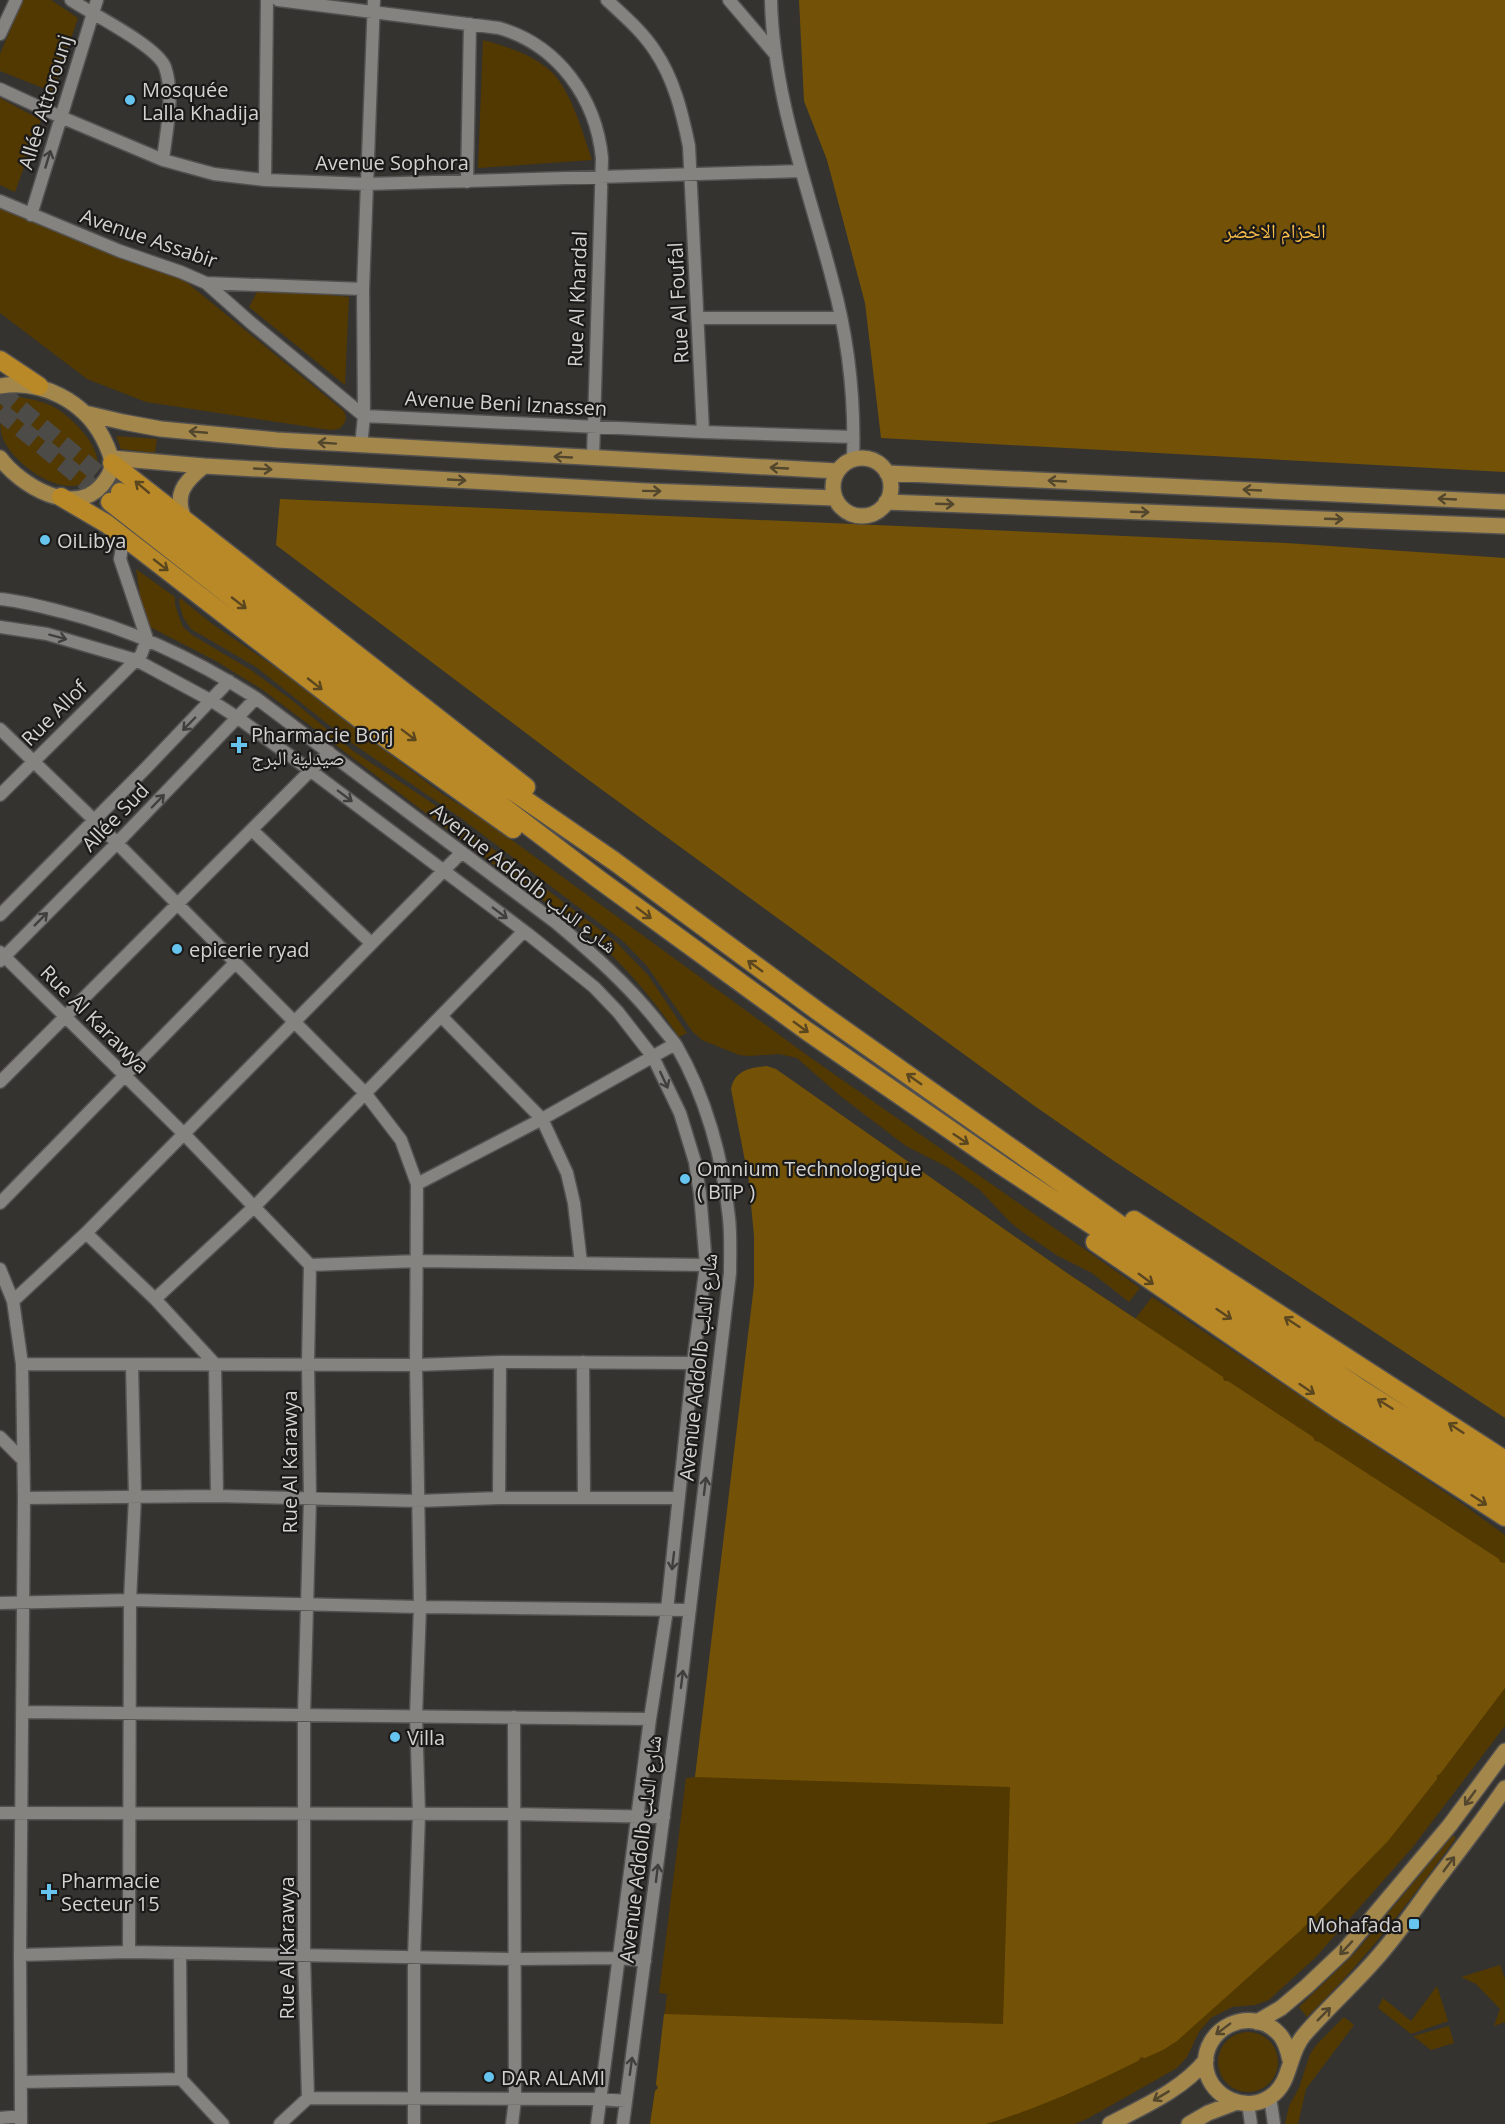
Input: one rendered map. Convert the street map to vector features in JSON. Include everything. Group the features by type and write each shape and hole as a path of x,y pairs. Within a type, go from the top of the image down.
{"highway":[{"path":"0,360 39,386"},
{"path":"112,460 185,521 581,828 614,861"},
{"path":"61,497 96,516 370,727 548,854 578,871 597,878"},
{"path":"1505,1480 1349,1380 1192,1275 819,1012 614,861 498,781 115,497 347,688 597,878 807,1031 1001,1166 1505,1498"},
{"path":"1014,1148 1078,1183 1505,1460"},
{"path":"1001,1166 1061,1218 1155,1285 1341,1412 1505,1517"}],"main road":[{"path":"0,386 21,384 39,386 69,400 85,413 101,434 112,460 106,480 91,494 71,498 40,491 22,481 0,474"},
{"path":"85,413 161,429 361,446 837,471"},
{"path":"0,458 22,481"},
{"path":"853,459 872,460 881,465 890,482 890,492 886,502 880,509 863,515 846,511 835,498 833,480 837,471 853,459"},
{"path":"112,460 646,491 835,498"},
{"path":"185,521 180,507 181,493 187,481 204,466"},
{"path":"886,473 1505,502"},
{"path":"886,502 1505,526"},
{"path":"1257,2022 1273,2013 1307,1986 1344,1952 1450,1825 1505,1751"},
{"path":"1190,2124 1208,2113 1263,2100 1270,2097 1282,2085 1290,2060 1304,2035 1383,1951 1503,1796"},
{"path":"1243,2103 1220,2094 1214,2087 1206,2069 1210,2042 1222,2028 1239,2021 1257,2022 1270,2027 1280,2035 1287,2047 1290,2060"},
{"path":"1110,2124 1180,2084 1194,2074 1206,2060"}],"street":[{"path":"0,34 16,0"},
{"path":"71,0 150,49 164,65 169,106 163,160"},
{"name":"Allée Attorounj","path":"31,215 97,0"},
{"path":"264,180 267,0"},
{"name":"Rue Al Khardal","path":"278,0 373,6 514,32 541,48 568,73 588,101 600,140 602,158 593,458"},
{"name":"Rue Al Foufal","path":"608,0 637,28 655,51 671,80 681,109 689,146 691,173 703,432"},
{"path":"729,0 775,54"},
{"path":"771,0 775,54 801,171 841,318 851,388 853,459"},
{"path":"361,446 364,416 363,289 373,6"},
{"path":"466,182 470,24"},
{"name":"Avenue Sophora","path":"0,89 163,160 214,174 264,180 367,184 801,171"},
{"name":"Avenue Assabir","path":"0,201 206,283 363,289"},
{"path":"206,283 364,416"},
{"path":"698,318 841,318"},
{"name":"Avenue Beni Iznassen","path":"364,416 853,437"},
{"path":"128,540 122,548 120,559 147,639"},
{"name":"Avenue Addolb شارع الدلب","path":"0,599 78,616 147,639 230,681 256,698 555,922 602,961 639,999 675,1044 691,1075 712,1131 722,1168 729,1216 729,1289 664,1817 623,2124"},
{"name":"Avenue Addolb شارع الدلب","path":"0,627 47,634 136,660 212,701 238,718 524,931 594,987 618,1012 653,1057 680,1113 695,1162 706,1265 693,1363 667,1610 650,1719 597,2124"},
{"name":"Rue Allof","path":"0,795 136,660 147,639"},
{"name":"Allée Sud","path":"0,915 230,681"},
{"name":"Allée Sud","path":"1,956 117,843 256,698"},
{"path":"0,729 94,820 365,1093 401,1140 417,1184 416,1365 420,1607 416,1715 418,1814 414,1957 414,2124"},
{"path":"0,1082 329,752"},
{"path":"252,830 371,943"},
{"path":"13,1301 87,1233 462,852"},
{"path":"155,1299 254,1208 524,931"},
{"name":"Rue Al Karawya","path":"1,956 184,1134 310,1265 308,1364 310,1499 304,1714 304,1955 308,2098"},
{"path":"0,1203 235,963"},
{"path":"441,1016 542,1119 567,1173 574,1203 581,1263"},
{"path":"417,1184 542,1119 675,1044"},
{"path":"87,1233 155,1299 215,1364 217,1496"},
{"path":"310,1265 418,1262 706,1265"},
{"path":"0,1269 13,1301 22,1364 24,1498 21,2120 0,2118"},
{"path":"499,1498 500,1362"},
{"path":"583,1362 584,1498"},
{"path":"22,1364 693,1363"},
{"path":"129,1952 130,1600 135,1497 132,1365"},
{"path":"0,1437 23,1460"},
{"path":"24,1498 217,1496 419,1502 499,1498 679,1497"},
{"path":"0,1603 130,1600 420,1607 690,1610"},
{"path":"22,1712 650,1719"},
{"path":"513,2124 515,2100 514,1717"},
{"path":"0,1813 513,1814 664,1817"},
{"path":"20,1955 129,1952 515,1959 620,1958 645,1961"},
{"path":"180,1954 181,2079 223,2124"},
{"path":"21,2082 181,2079"},
{"path":"1270,2097 1274,2124"},
{"path":"280,2124 308,2098 626,2101"},
{"path":"1243,2103 1251,2124"}],"shaded area":[{"path":"23,0 51,0 78,18 53,92 0,71 0,54"},
{"path":"483,40 525,54 555,76 575,111 592,160 478,168"},
{"path":"0,98 41,120 15,192 0,185"},
{"path":"0,207 179,276 344,411 346,419 344,423 339,429 330,430 146,402 87,379 0,313"},
{"path":"259,288 349,297 345,385 249,307"},
{"path":"12,396 52,406 80,428 95,450 98,462 96,472 88,481 77,486 50,482 24,466 14,455 1,433 0,421 0,401"},
{"path":"116,436 157,439 155,453 121,449"},
{"path":"136,569 175,597 175,604 183,627 192,635 251,670 293,701 353,751 435,805 616,942 648,975 687,1033 679,1037 647,994 613,956 553,907 263,690 216,661 150,627 137,596 140,595"},
{"path":"180,598 441,793 487,822 811,1058 1140,1288 1129,1302 1092,1273 1058,1256 1009,1221 980,1190 949,1168 906,1146 839,1095 797,1058 779,1054 739,1055 702,1040 692,1031 647,966 623,941 462,819 349,741 256,667 191,629 183,617"},
{"path":"1152,1297 1461,1503 1505,1535 1505,1567 1185,1356 1135,1319"},
{"path":"713,1633 1505,1662 1505,1726 1412,1848 1315,1958 1269,2000 1255,2005 1232,2007 1211,2018 1199,2032 1187,2057 1177,2068 1087,2119 1075,2124 650,2124 655,2091 658,2088 656,2084 667,1994 659,1993 686,1778 695,1777"},
{"path":"1453,1835 1456,1838 1386,1930 1348,1975 1307,2017 1299,2007 1355,1953"},
{"path":"1500,1965 1505,1979 1505,2022 1494,2026 1500,2009 1476,1984 1461,1977"},
{"path":"1437,1986 1448,2021 1411,2034 1378,2008 1383,1998 1411,2021"},
{"path":"1344,2017 1354,2025 1306,2089 1298,2124 1285,2124 1289,2106 1299,2088 1310,2054"},
{"path":"1449,2026 1454,2043 1431,2050 1413,2036"},
{"path":"1248,2032 1269,2041 1278,2062 1269,2083 1248,2092 1227,2083 1218,2062 1227,2041"}],"green space":[{"name":"الحزام الاخضر","path":"799,0 1505,0 1505,472 881,438 865,303 827,160 804,101"},
{"path":"280,499 1286,543 1505,558 1505,1418 1114,1161 1036,1107 575,770 276,545"},
{"path":"767,1066 776,1069 1067,1273 1223,1377 1224,1381 1228,1381 1313,1437 1315,1441 1499,1559 1500,1562 1505,1563 1505,1688 1388,1841 1301,1930 1177,2041 1163,2050 1145,2058 1141,2057 1138,2061 1064,2096 986,2124 650,2124 655,2091 658,2088 656,2084 664,2014 1003,2024 1010,1787 695,1777 754,1285 754,1236 749,1169 746,1166 731,1089 736,1078 744,1071"}],"tunnel":[{"path":"0,392 120,492"},
{"path":"0,411 110,502"}],"place":[{"name":"Mosquée Lalla Khadija","path":"130,100"},
{"name":"OiLibya","path":"45,540"},
{"name":"Pharmacie Borj صيدلية البرج","path":"239,745"},
{"name":"epicerie ryad","path":"177,949"},
{"name":"Omnium Technologique ( BTP )","path":"685,1179"},
{"name":"Villa","path":"395,1737"},
{"name":"Pharmacie Secteur 15","path":"49,1892"},
{"name":"Mohafada","path":"1414,1924"},
{"name":"DAR ALAMI","path":"489,2077"}]}
